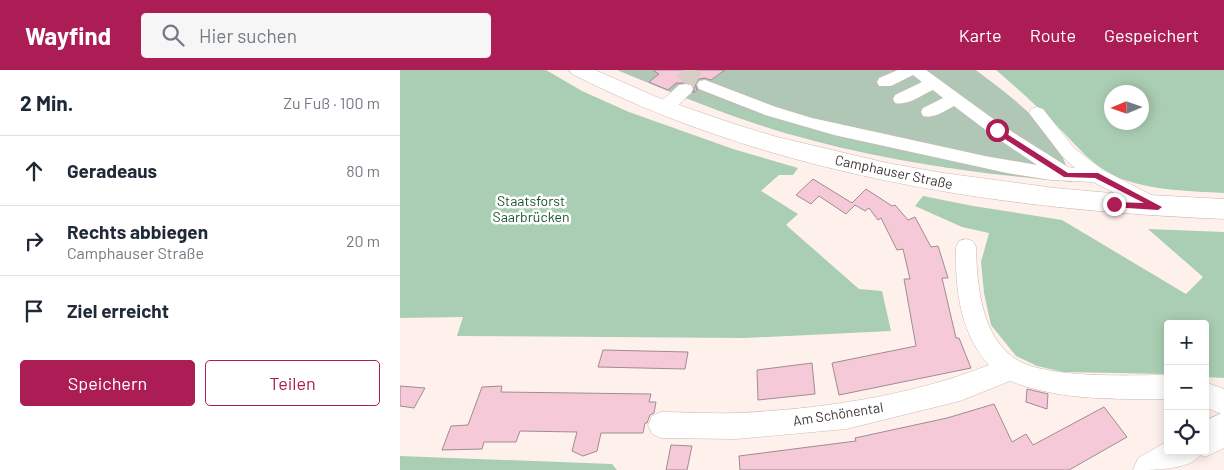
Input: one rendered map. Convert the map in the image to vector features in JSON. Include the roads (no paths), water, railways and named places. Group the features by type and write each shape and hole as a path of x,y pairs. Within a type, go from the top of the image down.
{"main road":[{"name":"Camphauser Straße","path":"579,70 664,108 744,135 802,152 922,179 1040,197 1158,207 1224,209"},
{"path":"1209,438 1224,429"},
{"path":"1150,470 1177,455"}],"street":[{"path":"885,82 911,70"},
{"path":"916,70 997,130 1066,176"},
{"path":"901,99 934,83"},
{"path":"705,84 751,105 796,119 1003,167 1066,176 1096,175"},
{"path":"664,108 685,89"},
{"path":"928,112 955,99"},
{"path":"1037,113 1068,152 1096,175 1158,207"},
{"path":"966,247 970,303 976,325 991,350 1010,369 1034,378 1060,383 1090,386 1164,386"},
{"name":"Am Schönental","path":"661,425 736,426 846,416 960,389 1010,369"},
{"path":"1209,396 1224,402"}],"tunnel":[{"path":"683,70 692,78 705,85"}],"park label":[{"name":"Staatsforst Saarbrücken","path":"531,210"}]}
